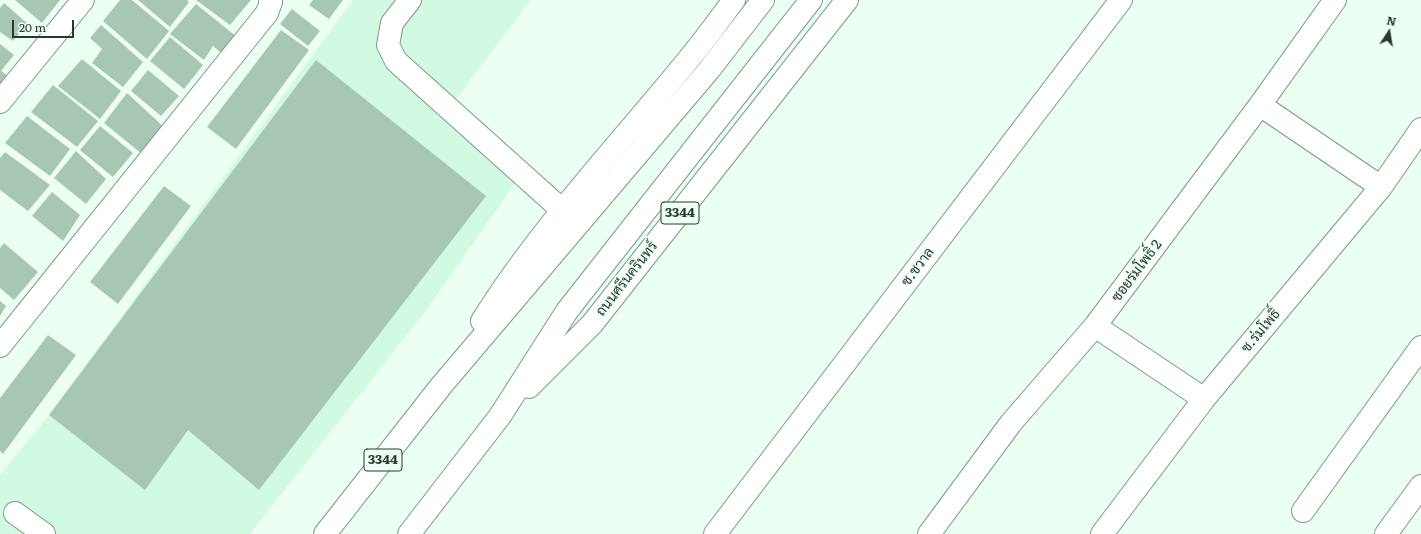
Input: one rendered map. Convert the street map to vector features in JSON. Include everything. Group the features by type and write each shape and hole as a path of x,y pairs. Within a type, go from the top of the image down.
{"street":[{"path":"0,102 83,0"},
{"path":"0,346 267,13 270,0"},
{"path":"410,0 392,23 388,44 396,61 562,210"},
{"name":"3344","path":"441,386 504,285 562,210 689,59 734,0"},
{"name":"3344","path":"325,534 441,386 709,70 763,0"},
{"name":"ถนนศรีนครินทร์","path":"409,534 500,416 567,311 811,0"},
{"name":"ถนนศรีนครินทร์","path":"500,416 592,324 847,0"},
{"name":"ซ.ชวาล","path":"715,534 1121,0"},
{"name":"ซอยร่มโพธิ์ 2","path":"930,534 1011,423 1095,326 1260,105 1335,0"},
{"path":"1260,105 1381,187"},
{"name":"ซ.ร่มโพธิ์","path":"1102,534 1204,399 1381,187 1421,129"},
{"path":"1095,326 1204,399"},
{"path":"1303,510 1421,347"},
{"path":"1386,534 1421,486"},
{"path":"15,513 44,534"}],"shaded area":[{"path":"353,0 531,0 449,108 527,166 425,312 250,534 0,534 0,475 49,415"}],"building":[{"path":"15,0 60,0 42,23"},
{"path":"120,0 132,0 169,31 147,59 103,21"},
{"path":"138,0 187,0 189,2 170,27"},
{"path":"196,0 251,0 230,25"},
{"path":"313,0 343,0 329,19 309,5"},
{"path":"4,3 28,24 13,41 0,32 0,8"},
{"path":"196,4 237,37 225,56 213,46 204,60 170,34"},
{"path":"292,9 320,31 308,46 280,24"},
{"path":"101,25 143,62 123,87 92,63 102,49 90,38"},
{"path":"281,30 309,50 236,149 207,127"},
{"path":"170,37 203,65 184,89 150,61"},
{"path":"0,44 14,55 1,71 8,76 0,85"},
{"path":"82,59 121,91 100,119 58,86"},
{"path":"316,60 486,196 259,490 188,430 145,490 49,415"},
{"path":"148,70 179,96 161,116 131,91"},
{"path":"53,85 98,121 77,147 31,112"},
{"path":"127,93 165,128 142,154 104,123"},
{"path":"27,116 70,149 50,176 5,143"},
{"path":"100,126 133,153 113,177 80,150"},
{"path":"76,151 106,179 86,204 54,178"},
{"path":"5,152 50,185 28,211 0,190 0,158"},
{"path":"164,186 191,206 118,304 90,282"},
{"path":"52,192 80,215 63,241 32,216"},
{"path":"4,243 38,272 14,300 0,288 0,248"},
{"path":"0,301 6,306 0,316"},
{"path":"48,335 76,355 3,454 0,451 0,398"}]}
